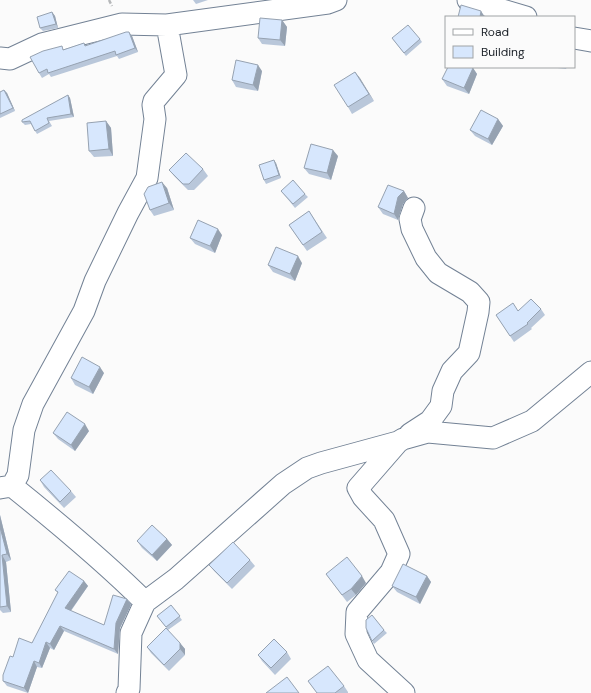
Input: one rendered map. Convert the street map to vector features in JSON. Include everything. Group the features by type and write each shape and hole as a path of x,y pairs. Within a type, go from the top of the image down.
{"street":[{"path":"3,57 42,44 122,24 167,25 328,3 336,0"},
{"path":"468,0 523,16"},
{"path":"145,602 123,580 64,528 6,487 18,475 24,430 33,404 84,311 95,281 147,178 155,119 153,105 154,101 176,75 167,25"},
{"path":"575,38 591,41"},
{"path":"404,693 368,660 356,634 357,612 391,572 398,554 384,520 358,488 400,440 430,421 441,406 443,391 452,372 469,353 479,302 470,292 438,273 426,258 412,228 410,219 414,208"},
{"path":"127,693 129,689 131,633 145,602 176,579 283,484 307,468 428,432 493,438 532,421 589,376"}],"building":[{"path":"461,5 481,11 480,16 458,16"},
{"path":"52,12 56,24 40,28 37,17"},
{"path":"260,18 282,20 280,40 258,38"},
{"path":"408,25 420,39 404,53 392,38"},
{"path":"129,32 135,48 116,55 115,51 48,73 47,69 39,73 30,57 43,51 62,46 63,50 84,43 85,46"},
{"path":"236,60 258,65 253,85 232,80"},
{"path":"448,68 473,68 464,88 442,79"},
{"path":"355,72 369,94 348,107 334,85"},
{"path":"4,90 13,108 0,114 0,92"},
{"path":"68,95 71,114 47,118 49,123 35,131 30,121 22,122 22,120"},
{"path":"481,110 498,119 488,139 470,130"},
{"path":"106,121 109,149 89,151 87,123"},
{"path":"311,144 333,150 327,173 304,168"},
{"path":"186,153 203,169 189,184 183,184 169,170"},
{"path":"274,160 279,175 264,180 259,165"},
{"path":"293,180 305,194 293,204 281,191"},
{"path":"162,182 169,203 150,210 144,194 148,187"},
{"path":"388,185 404,191 398,197 394,214 378,207"},
{"path":"309,211 322,232 303,245 289,225"},
{"path":"198,220 218,229 210,246 190,238"},
{"path":"276,247 298,256 290,274 268,265"},
{"path":"531,299 541,309 527,323 528,324 510,336 496,315 513,303 518,311"},
{"path":"82,357 100,367 89,387 71,378"},
{"path":"67,412 85,424 71,445 53,433"},
{"path":"51,470 71,491 60,502 40,480"},
{"path":"152,525 167,539 152,555 137,541"},
{"path":"0,527 7,554 2,555 7,606 0,607"},
{"path":"233,542 250,560 227,583 209,565"},
{"path":"347,557 362,576 351,589 342,595 326,574"},
{"path":"403,564 427,576 416,597 392,586"},
{"path":"69,571 84,581 65,608 104,625 113,595 127,599 116,623 114,649 60,626 50,644 46,642 39,663 34,661 24,688 3,681 3,675 10,656 13,657 19,638 32,643 58,592 55,590"},
{"path":"171,605 180,616 166,627 157,616"},
{"path":"372,615 384,630 372,641 366,628 366,620"},
{"path":"166,628 180,643 180,649 164,665 147,647"},
{"path":"274,639 287,652 271,668 258,655"},
{"path":"328,666 344,686 335,693 317,693 308,681"},
{"path":"287,677 299,693 266,693"}]}
